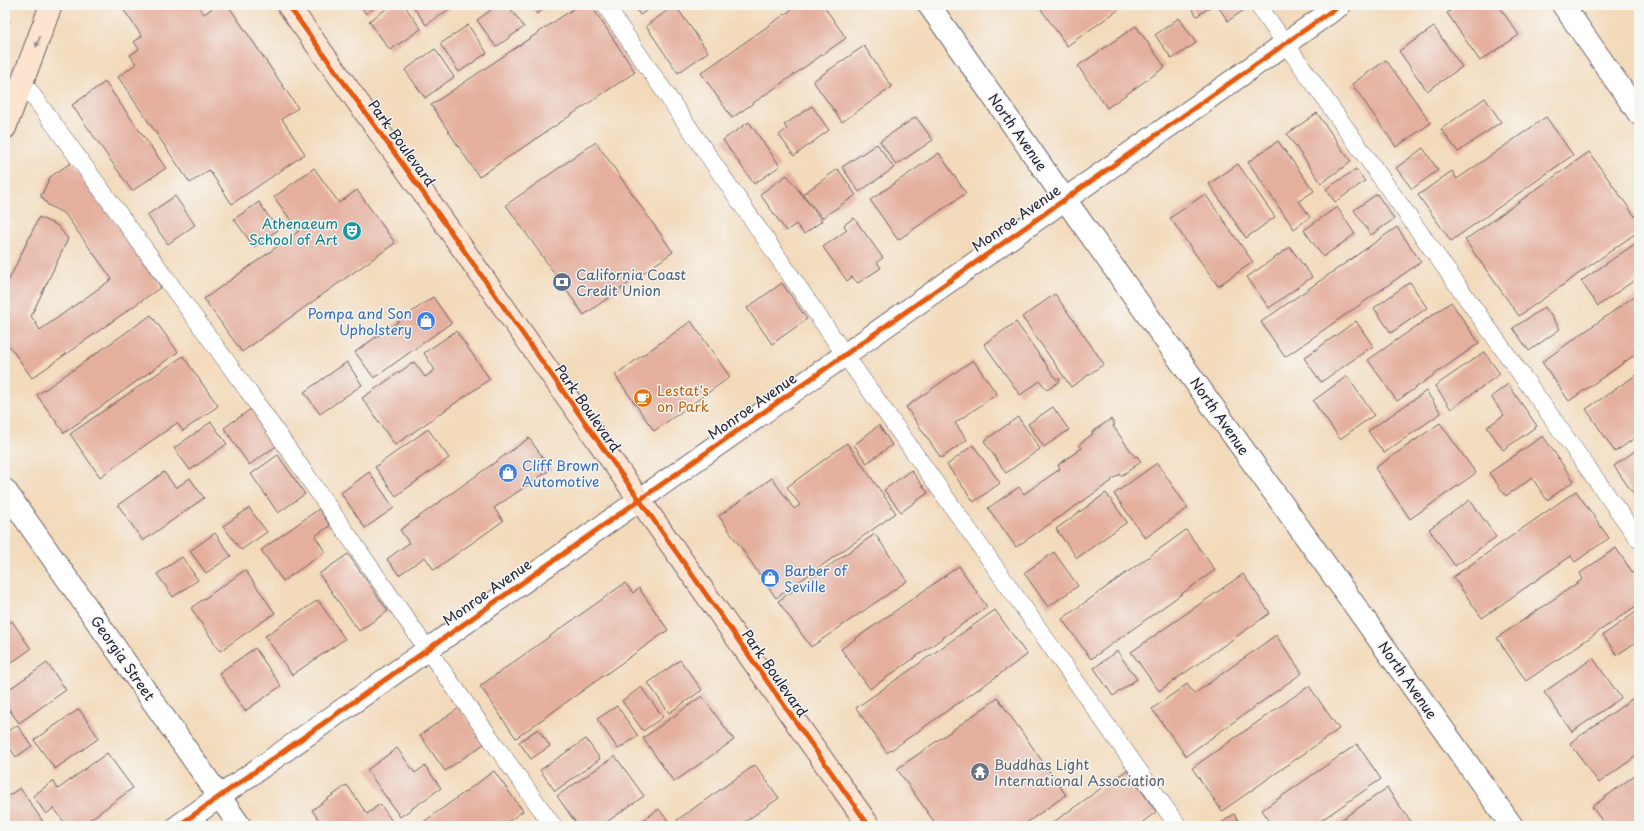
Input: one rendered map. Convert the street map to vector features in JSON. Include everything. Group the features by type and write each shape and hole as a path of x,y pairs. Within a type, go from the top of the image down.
{"main road":[{"path":"5,128 52,5"},
{"name":"Park Boulevard","path":"288,5 869,826"}],"street":[{"name":"North Avenue","path":"929,5 1064,198 1512,826"},
{"name":"Monroe Avenue","path":"178,826 845,355 1064,198 1340,5"},
{"path":"1562,5 1639,114"},
{"name":"Georgia Street","path":"5,490 240,826"}],"lane":[{"path":"605,5 845,355 1178,826"},
{"path":"1258,5 1639,540"},
{"path":"23,82 248,391 427,649 553,826"}],"building":[{"path":"128,5 198,5 204,14 217,5 228,5 298,108 282,119 305,154 232,204 209,170 190,183 118,77 136,64 130,55 139,49 134,42 142,36 123,9"},
{"path":"360,5 378,5 366,14"},
{"path":"392,5 404,5 421,29 390,50 369,21"},
{"path":"412,5 455,5 426,25"},
{"path":"498,5 508,5 524,27 496,47 477,20"},
{"path":"531,5 549,5 537,14"},
{"path":"579,5 591,5 635,72 479,177 431,105"},
{"path":"634,5 654,5 640,15"},
{"path":"675,5 708,52 678,73 646,26"},
{"path":"798,5 823,5 846,38 732,118 701,73"},
{"path":"1038,5 1125,5 1067,46"},
{"path":"1189,5 1213,5 1197,16"},
{"path":"1217,5 1244,5 1247,8 1228,21"},
{"path":"1459,5 1498,5 1519,35 1480,61 1447,13"},
{"path":"5,13 10,21 5,25"},
{"path":"1179,18 1196,43 1172,59 1155,35"},
{"path":"468,25 487,53 459,72 440,44"},
{"path":"1136,26 1165,67 1107,108 1078,66"},
{"path":"1434,27 1462,67 1427,91 1399,51"},
{"path":"864,46 892,87 842,122 813,81"},
{"path":"435,49 454,77 425,98 405,70"},
{"path":"1386,60 1431,123 1396,147 1352,84"},
{"path":"105,82 166,168 132,191 72,105"},
{"path":"1485,98 1501,122 1458,152 1441,129"},
{"path":"812,106 829,130 794,156 779,135 787,129 784,125"},
{"path":"1317,113 1351,162 1321,183 1287,134"},
{"path":"916,117 933,140 896,165 880,141"},
{"path":"1546,117 1573,155 1451,241 1418,195 1452,171 1457,179"},
{"path":"749,122 780,166 754,184 723,140"},
{"path":"1278,141 1314,191 1299,201 1310,217 1294,229 1248,162"},
{"path":"596,142 673,252 584,315 506,205"},
{"path":"877,144 894,168 859,192 842,167"},
{"path":"1423,148 1438,170 1412,189 1396,168"},
{"path":"1589,152 1639,222 1639,231 1519,316 1465,240"},
{"path":"939,153 966,193 898,240 870,200"},
{"path":"72,162 161,287 32,378 5,340 5,288 39,217 58,226 68,239 31,316 40,330 112,279 65,214 48,205 41,196 50,177"},
{"path":"1238,164 1275,217 1246,238 1209,184"},
{"path":"314,168 339,203 357,190 395,243 242,352 204,299 299,231 274,197"},
{"path":"838,169 856,195 822,218 803,194"},
{"path":"1356,169 1365,181 1335,202 1326,189"},
{"path":"787,175 822,221 804,234 796,224 786,231 760,194"},
{"path":"1205,194 1253,262 1218,286 1170,218"},
{"path":"1377,194 1394,219 1371,235 1354,210"},
{"path":"175,196 195,225 168,244 147,215"},
{"path":"259,202 278,230 254,247 234,219"},
{"path":"1337,207 1355,234 1323,257 1304,230"},
{"path":"854,218 883,258 877,262 881,268 858,283 852,277 847,281 823,247 847,230 844,225"},
{"path":"1397,227 1421,262 1285,357 1261,322"},
{"path":"1639,241 1639,277 1598,306 1581,281"},
{"path":"1290,247 1312,277 1269,308 1247,277"},
{"path":"1410,282 1427,308 1391,333 1374,308"},
{"path":"782,283 807,319 772,344 747,308"},
{"path":"1639,293 1639,352 1569,401 1542,362"},
{"path":"1055,294 1104,364 1071,387 1022,317"},
{"path":"433,297 451,323 374,378 355,352"},
{"path":"1451,302 1479,343 1397,401 1368,360"},
{"path":"1545,307 1560,329 1529,351 1513,328"},
{"path":"151,315 178,352 64,433 37,395"},
{"path":"691,321 730,377 654,431 615,375"},
{"path":"1356,321 1373,346 1321,382 1304,358"},
{"path":"1016,322 1057,380 1059,378 1060,381 1047,390 1040,381 1020,395 984,344"},
{"path":"456,331 490,379 395,445 362,398 414,362 425,377 435,370 424,353"},
{"path":"1484,352 1500,374 1451,409 1435,386"},
{"path":"183,356 218,406 183,431 177,423 100,477 70,434"},
{"path":"973,360 997,394 955,423 967,440 941,458 906,407"},
{"path":"347,362 362,385 320,414 304,392"},
{"path":"1639,373 1639,435 1615,452 1586,409"},
{"path":"1347,376 1374,415 1340,439 1313,401"},
{"path":"1508,384 1537,426 1503,450 1487,427 1504,415 1491,397"},
{"path":"1426,391 1441,413 1384,453 1368,431"},
{"path":"1053,407 1069,430 1044,447 1028,424"},
{"path":"252,408 278,445 249,465 224,428"},
{"path":"1018,417 1040,449 1006,473 984,441"},
{"path":"1111,419 1115,425 1113,426 1135,457 1137,456 1141,462 1121,476 1120,474 1111,480 1112,481 1016,547 988,508 1019,487 1024,494 1060,469 1058,465 1082,448 1079,444 1093,434 1092,432"},
{"path":"211,422 227,444 190,470 174,448"},
{"path":"1440,423 1476,473 1410,519 1375,468"},
{"path":"879,425 892,445 867,463 854,445"},
{"path":"428,429 449,458 396,496 375,467"},
{"path":"1543,436 1574,481 1547,500 1532,478 1506,496 1489,473"},
{"path":"529,438 551,469 494,508 503,521 434,570 425,557 399,575 387,559 409,543 400,530"},
{"path":"847,443 896,513 776,598 719,516 772,478 794,509 800,505 787,487"},
{"path":"973,445 1000,483 974,502 947,465"},
{"path":"1639,448 1639,502 1614,466"},
{"path":"278,455 305,494 278,513 251,474"},
{"path":"1157,463 1188,508 1145,538 1114,494"},
{"path":"911,470 928,493 901,512 884,490"},
{"path":"164,472 176,488 190,478 204,498 143,541 118,505"},
{"path":"369,472 394,508 365,528 341,493"},
{"path":"1576,491 1609,538 1575,562 1571,556 1482,618 1453,577"},
{"path":"1106,493 1127,522 1077,558 1056,529"},
{"path":"1470,500 1496,537 1455,566 1429,529"},
{"path":"249,508 267,532 241,550 223,526"},
{"path":"319,509 330,526 315,536 325,552 283,581 261,550"},
{"path":"1186,530 1215,570 1091,659 1062,619"},
{"path":"215,533 231,556 206,573 190,551"},
{"path":"875,534 907,581 811,647 778,601"},
{"path":"1616,548 1639,582 1639,604 1526,681 1497,638 1583,579 1580,573"},
{"path":"1054,552 1078,586 1048,607 1024,573"},
{"path":"348,554 388,611 359,631 319,574"},
{"path":"182,557 198,580 173,597 157,574"},
{"path":"959,566 987,607 870,689 841,649"},
{"path":"245,570 275,613 220,651 191,608"},
{"path":"1243,574 1270,613 1159,691 1131,652"},
{"path":"625,583 633,593 639,588 668,630 516,738 480,686"},
{"path":"318,600 345,639 292,675 265,636"},
{"path":"995,610 1027,655 887,753 856,708"},
{"path":"1639,610 1639,640 1617,655 1603,635"},
{"path":"12,621 31,649 5,667 5,625"},
{"path":"1276,635 1302,673 1186,756 1152,709 1187,684 1194,694"},
{"path":"255,648 281,686 245,711 219,673"},
{"path":"1117,651 1137,679 1113,696 1094,668"},
{"path":"1593,658 1621,698 1572,732 1544,692"},
{"path":"680,660 702,690 669,713 648,683"},
{"path":"47,663 66,690 19,723 5,704 5,692"},
{"path":"1309,686 1339,729 1222,811 1192,768"},
{"path":"641,687 663,717 643,731 622,701"},
{"path":"1639,694 1639,754 1599,783 1570,743"},
{"path":"702,696 734,740 674,782 643,738"},
{"path":"998,698 1066,795 1022,826 937,826 897,769"},
{"path":"617,706 638,736 618,749 597,719"},
{"path":"459,708 484,744 445,771 420,735"},
{"path":"79,709 99,738 55,769 34,740"},
{"path":"17,725 32,746 16,757 5,741 5,733"},
{"path":"538,729 550,746 531,759 519,742"},
{"path":"586,739 600,759 555,791 540,770"},
{"path":"1357,744 1381,779 1313,826 1273,826 1262,810"},
{"path":"397,748 415,773 425,766 441,788 400,817 367,770"},
{"path":"107,753 133,788 81,826 67,826 54,808 46,814 33,796 53,781 58,789"},
{"path":"615,756 644,796 601,826 578,826 557,796"},
{"path":"755,765 779,798 739,826 681,826 677,820"},
{"path":"1127,770 1156,812 1137,826 1048,826"},
{"path":"494,771 523,811 502,826 418,826"},
{"path":"1639,772 1639,802 1636,804 1639,808 1639,826 1606,826 1592,807"},
{"path":"347,785 367,814 380,804 394,824 390,826 323,826 312,810"},
{"path":"20,788 46,826 9,826 5,820 5,798"},
{"path":"1387,788 1414,826 1332,826"},
{"path":"659,809 672,826 635,826"},
{"path":"1234,814 1242,826 1217,826"}],"cycle path":[{"path":"288,5 434,208 869,826"},
{"path":"178,826 1340,5"}],"place":[{"name":"Athenaeum School of Art","path":"352,231"},
{"name":"California Coast Credit Union","path":"562,282"},
{"name":"Pompa and Son Upholstery","path":"426,321"},
{"name":"Lestat's on Park","path":"643,398"},
{"name":"Cliff Brown Automotive","path":"508,473"},
{"name":"Barber of Seville","path":"770,578"},
{"name":"Buddhas Light International Association","path":"980,772"}]}
